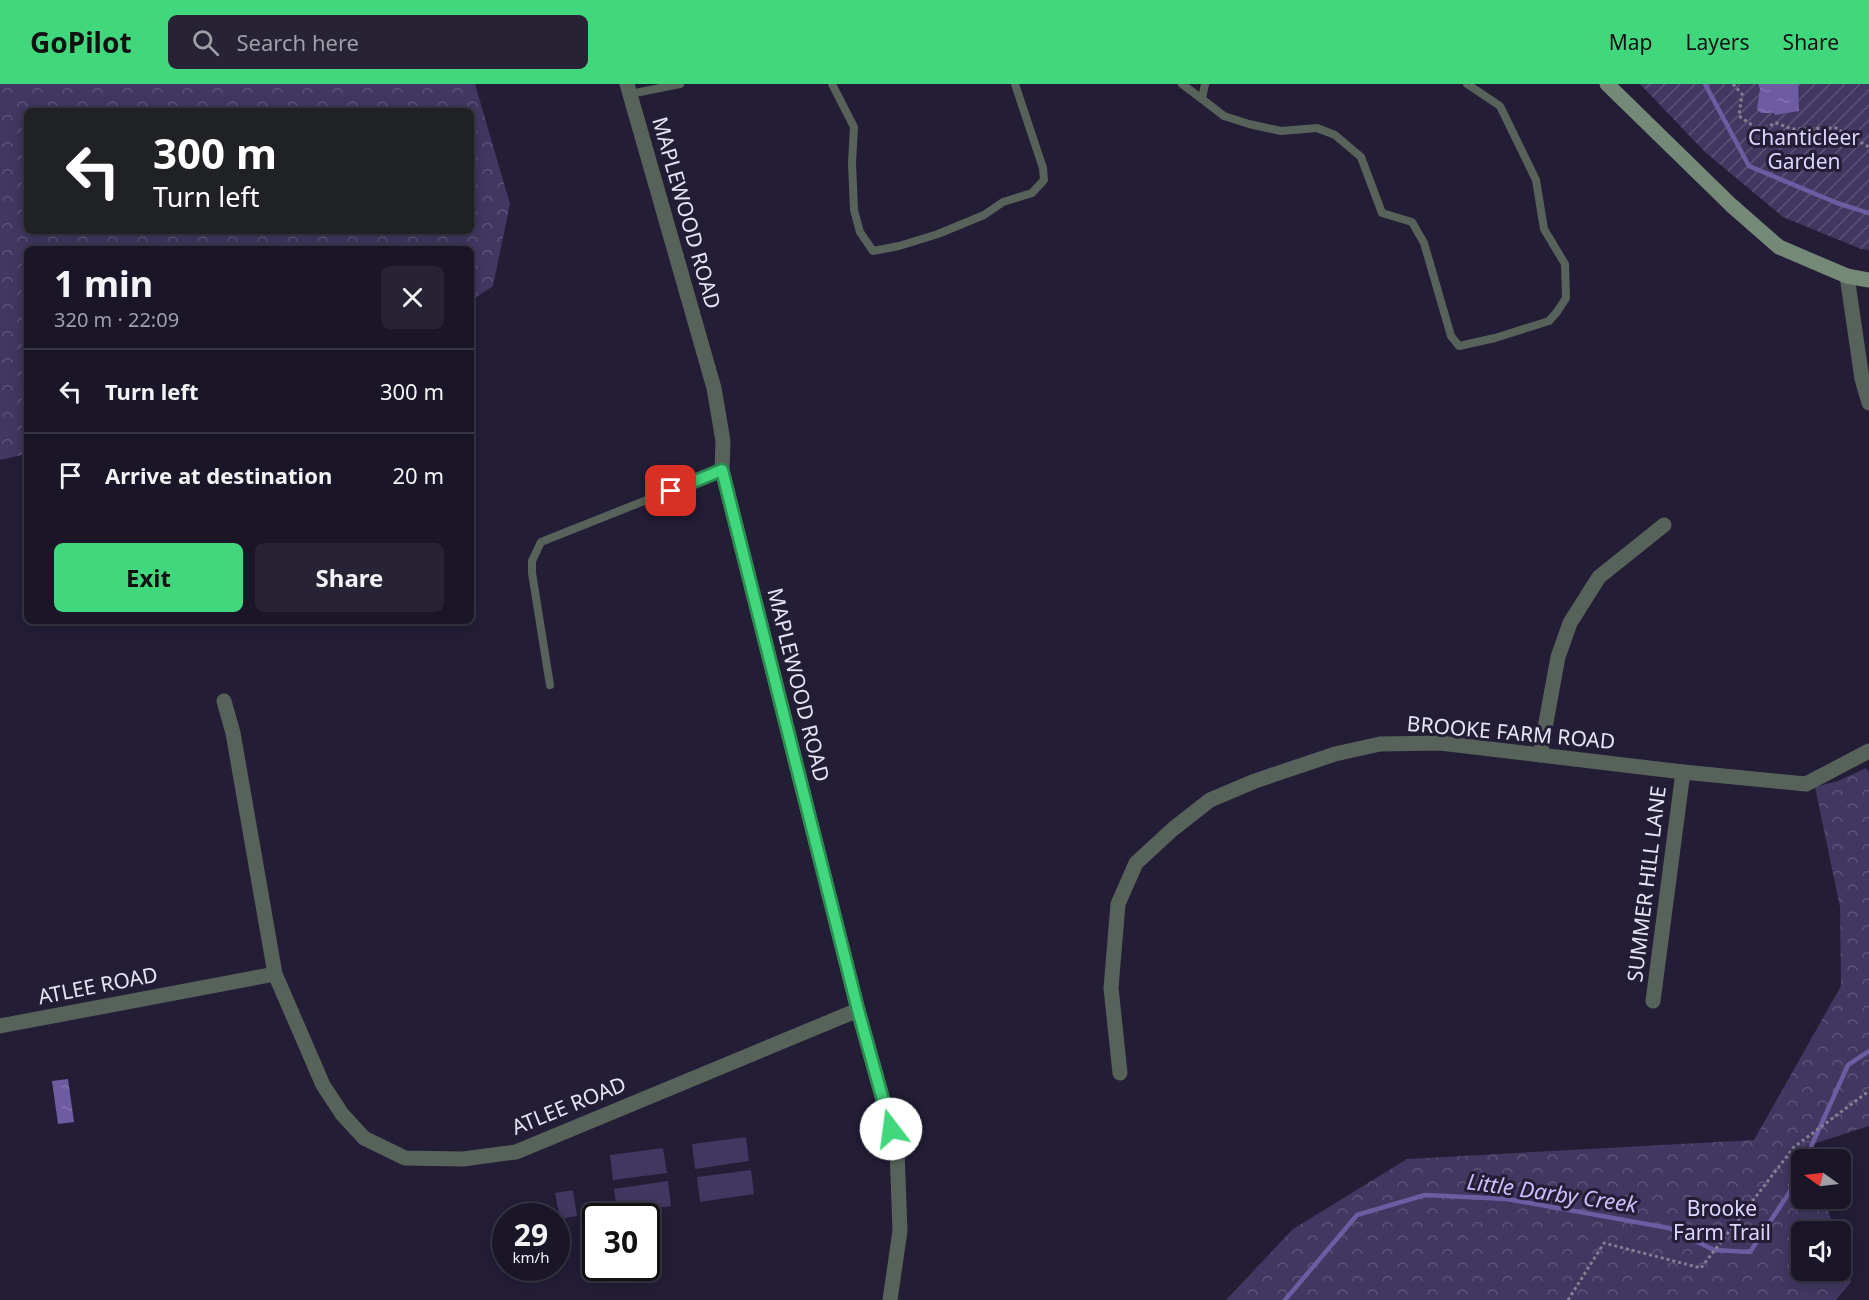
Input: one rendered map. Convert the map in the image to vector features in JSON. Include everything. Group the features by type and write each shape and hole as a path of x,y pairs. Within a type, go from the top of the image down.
{"main road":[{"path":"1607,84 1731,205 1779,247 1847,276 1869,280"}],"street":[{"name":"MAPLEWOOD ROAD","path":"628,89 714,388 723,441 722,470 858,1010 897,1150 900,1231 890,1300"},
{"path":"1847,276 1862,380 1869,403"},
{"path":"1540,755 1558,657 1570,623 1599,577 1664,525"},
{"name":"ATLEE ROAD","path":"225,701 233,733 275,974 323,1085 342,1114 364,1138 405,1158 463,1159 516,1152 858,1010"},
{"name":"BROOKE FARM ROAD","path":"1120,1073 1111,988 1118,904 1136,863 1173,828 1210,800 1255,781 1335,754 1380,744 1440,743 1806,784 1869,752"},
{"name":"SUMMER HILL LANE","path":"1653,1001 1683,772"},
{"name":"ATLEE ROAD","path":"0,1026 275,974"}],"lane":[{"path":"628,89 680,84"},
{"path":"832,84 854,127 852,163 854,210 860,232 873,252 899,246 984,215 1003,202 1032,193 1044,180 1043,168 1015,84"},
{"path":"1182,84 1224,116 1281,131 1317,128 1335,135 1361,157 1383,213 1412,222 1424,243 1448,329 1459,346 1495,338 1549,321 1566,298 1565,264 1544,229 1536,180 1500,106 1467,84"},
{"path":"1202,99 1204,84"},
{"path":"550,685 532,573 532,561 541,542 722,470"}],"path":[{"path":"1733,84 1742,94 1739,116 1759,130 1776,123 1792,129 1836,128 1869,147"},
{"path":"1568,1300 1604,1243 1701,1268 1794,1147 1869,1091"}],"green space":[{"path":"0,84 475,84 510,204 493,286 474,299 474,246 24,246 24,455 0,460"},
{"name":"Chanticleer Garden","path":"1640,84 1869,84 1869,250 1861,249 1783,217 1705,152"},
{"name":"Brooke Farm Trail","path":"1866,768 1869,772 1869,1126 1807,1146 1808,1149 1791,1149 1791,1209 1827,1209 1832,1221 1791,1221 1791,1281 1851,1281 1836,1300 1226,1300 1293,1229 1407,1159 1754,1140 1841,986 1840,907 1815,787 1838,781"},
{"path":"746,1137 749,1161 695,1169 692,1144"},
{"path":"663,1148 667,1173 613,1180 610,1155"},
{"path":"751,1170 754,1194 700,1202 697,1177"},
{"path":"668,1181 671,1206 660,1207 660,1203 616,1203 614,1189"},
{"path":"573,1190 577,1216 570,1217 570,1203 557,1203 555,1193"}],"water":[{"path":"1758,84 1798,84 1799,111 1775,115 1774,113 1761,113 1757,109 1760,89"},
{"path":"68,1079 74,1122 58,1124 52,1081"}],"waterway":[{"path":"1705,84 1749,166 1837,203 1869,213"},
{"name":"Little Darby Creek","path":"1810,1149 1848,1065 1869,1051"},
{"name":"Little Darby Creek","path":"1285,1300 1357,1215 1425,1195 1507,1199 1669,1228 1714,1250 1750,1252 1791,1189"}],"route":[{"path":"671,491 722,470 858,1010 891,1129"}]}
